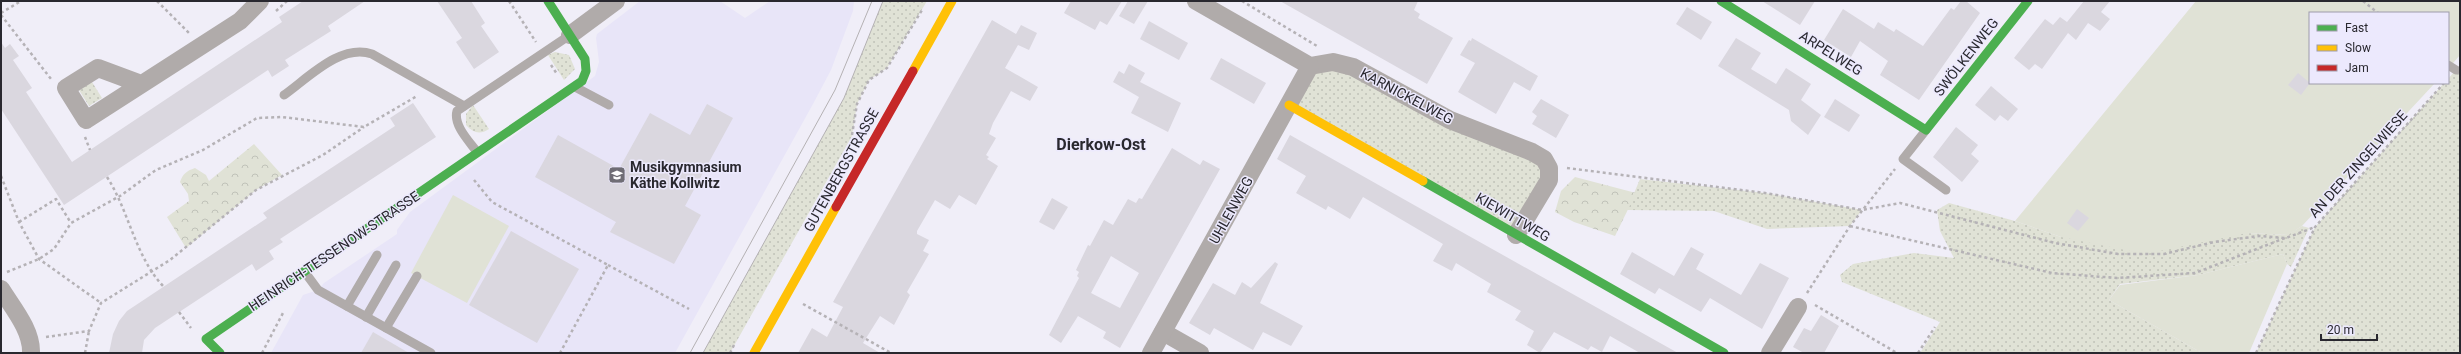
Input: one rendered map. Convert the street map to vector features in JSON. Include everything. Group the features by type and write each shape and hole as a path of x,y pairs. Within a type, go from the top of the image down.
{"street":[{"path":"141,84 98,68 66,88 86,120 240,21 260,1"},
{"name":"HEINRICH-TESSENOW-STRASSE","path":"220,353 206,339 582,81 586,71 585,59 548,1"},
{"path":"570,35 616,1"},
{"name":"GUTENBERGSTRASSE","path":"754,353 952,1"},
{"path":"1196,1 1310,66"},
{"name":"ARPELWEG","path":"1721,1 1926,130"},
{"name":"SWÖLKENWEG","path":"1926,130 2028,1"},
{"name":"KARNICKELWEG","path":"1310,66 1333,62 1353,67 1450,120 1532,152 1544,160 1548,168"},
{"name":"UHLENWEG","path":"1151,353 1310,66"},
{"name":"KIEWITTWEG","path":"1289,105 1724,353"},
{"path":"1516,235 1549,180 1548,168"},
{"path":"1,289 19,318 30,346"},
{"path":"1770,353 1801,303"},
{"path":"1163,332 1200,353"}],"lane":[{"path":"477,152 456,117 457,111 570,35"},
{"path":"284,95 340,55 357,50 372,54 464,106"},
{"path":"574,87 609,105"},
{"path":"1926,130 1903,159 1946,190"},
{"path":"347,306 377,255"},
{"path":"366,317 396,265"},
{"path":"304,272 318,290 431,353"},
{"path":"386,328 417,276"}],"path":[{"path":"21,1 1,14 55,85 66,88"},
{"path":"157,1 161,2 203,46"},
{"path":"1242,1 1320,48"},
{"path":"2362,1 2377,12"},
{"path":"848,142 852,136 857,104 869,80 887,68 923,8"},
{"name":"AN DER ZINGELWIESE","path":"2256,353 2315,227 2443,84"},
{"path":"85,353 89,331 101,303 170,260 256,190 323,154 364,127 432,87"},
{"path":"1,274 39,259 54,249 71,223 120,196 156,170 203,150 258,118 282,117 364,127"},
{"path":"1897,353 1801,303 1850,226 1903,159"},
{"path":"462,163 492,202 689,309"},
{"path":"1548,168 1577,168 1640,178 1765,193 1862,210 1900,203 2055,243 2118,254 2164,254 2214,242 2259,236 2286,238 2315,227"},
{"path":"1,176 19,222 39,259 101,303"},
{"path":"107,177 120,196 150,272 162,286"},
{"path":"19,222 56,199 71,223"},
{"path":"1850,226 2052,272 2117,278 2195,273 2315,227"},
{"path":"560,353 608,265"},
{"path":"787,296 891,353"},
{"path":"1918,353 1935,327"},
{"path":"30,346 89,331"},
{"path":"730,353 737,339"}],"shaded area":[{"name":"Musikgymnasium Käthe Kollwitz","path":"640,1 720,1 745,18 770,1 854,1 853,11 831,70 675,353 271,353 303,295 318,290 324,283 397,234 397,230 410,212 595,76 599,62 596,38 597,34"}],"green space":[{"path":"883,1 927,1 887,68 869,80 857,104 852,136 730,353 703,353 844,98"},
{"path":"2196,1 2460,1 2460,55 2449,68 2449,12 2309,12 2309,84 2434,84 2302,226 2288,235 2247,233 2145,254 2061,237 2015,221"},
{"path":"555,52 569,55 575,69 564,80 548,55"},
{"path":"1333,62 1549,168 1516,235 1289,105 1310,66"},
{"path":"2460,65 2460,353 2256,353 2315,227 2443,84 2449,84 2449,78"},
{"path":"92,82 102,98 89,106 79,90"},
{"path":"473,105 489,129 483,132 477,132 471,130 466,125 466,114"},
{"path":"254,144 282,175 256,190 186,248 167,217 189,201 188,194 180,182 182,177 185,173 195,168 206,175 209,181"},
{"path":"1575,177 1636,193 1615,236 1574,222 1555,212 1561,191"},
{"path":"1640,179 1765,193 1862,210 1850,226 1767,229 1714,211 1627,210"},
{"path":"453,195 509,226 467,303 411,273"},
{"path":"1949,203 2015,221 2061,237 2247,233 2287,235 2302,226 2309,228 2291,267 2287,264 2283,254 2198,275 2120,284 2109,300 2202,353 1920,353 1940,322 1842,282 1840,275 1853,264 1914,253 1954,258 1940,231 1937,210"},
{"path":"2283,254 2287,264 2249,353 2202,353 2109,300 2120,285 2198,275"}],"building":[{"path":"303,1 365,1 328,26 331,31 285,60 289,66 272,77 268,70 64,205 1,109 1,42 5,48 10,44 19,56 13,60 32,88 26,92 72,162 282,22 279,17"},
{"path":"437,1 471,1 485,23 481,26 499,52 474,69 456,42 462,38"},
{"path":"1071,1 1122,1 1107,25 1100,21 1095,30 1064,13"},
{"path":"1128,1 1148,1 1134,24 1119,16"},
{"path":"1280,1 1418,1 1414,10 1420,14 1418,18 1453,38 1427,84"},
{"path":"1762,1 1815,1 1800,25"},
{"path":"1961,1 1966,1 1980,13 1919,100 1880,75 1888,61 1860,41 1851,57 1824,40 1843,9 1874,29 1878,22 1894,32 1896,29 1923,46 1951,8 1954,10"},
{"path":"2084,1 2110,1 2101,12 2110,19 2100,31 2088,23 2076,40 2068,33 2042,69 2035,64 2029,70 2014,58 2045,19 2053,25 2060,17 2067,22"},
{"path":"1687,7 1712,22 1701,40 1676,24"},
{"path":"992,20 1016,34 1021,25 1037,33 1029,50 1018,45 1005,68 1038,87 1030,101 1011,91 993,123 989,134 996,138 986,155 989,157 987,159 998,166 976,205 959,195 950,209 935,200 917,231 917,234 929,240 923,251 929,254 907,292 910,295 894,325 880,316 863,343 880,353 798,353 812,328 827,337 843,307 833,302"},
{"path":"1149,21 1188,43 1179,60 1140,39"},
{"path":"1472,38 1538,76 1530,91 1514,82 1496,114 1458,92 1475,63 1460,55 1469,40 1471,41"},
{"path":"1736,38 1761,53 1751,69 1776,84 1786,68 1811,84 1801,100 1821,115 1808,135 1791,121 1789,110 1718,66"},
{"path":"1221,58 1266,83 1254,104 1210,79"},
{"path":"1129,64 1145,73 1140,82 1181,103 1168,132 1131,113 1139,97 1113,82 1119,71 1124,74"},
{"path":"2298,73 2309,84 2301,95 2288,85"},
{"path":"1991,86 2018,109 2008,121 2000,115 1995,121 1975,105"},
{"path":"1541,99 1569,115 1556,138 1532,124 1537,116 1532,112"},
{"path":"1835,99 1860,115 1849,132 1824,117"},
{"path":"413,103 436,137 280,239 283,242 269,251 274,259 256,271 252,264 155,328 144,340 142,353 109,353 113,334 119,321 127,311 267,218 263,213 395,126 390,118"},
{"path":"707,104 733,118 685,206 701,215 674,264 610,232 616,222 535,177 558,135 619,169 650,113 690,135"},
{"path":"1956,127 1978,145 1971,154 1979,161 1962,182 1933,157"},
{"path":"1290,135 1678,353 1640,353 1610,336 1602,352 1591,346 1588,350 1554,332 1540,353 1527,345 1534,331 1515,320 1521,311 1487,292 1491,284 1456,263 1452,271 1433,261 1443,244 1363,197 1350,219 1328,206 1326,210 1296,193 1306,176 1277,159"},
{"path":"1172,148 1200,165 1203,160 1220,169 1120,348 1103,338 1106,332 1078,316 1061,343 1049,335 1079,278 1077,276 1079,272 1076,270 1088,245 1090,246 1104,220 1113,225 1128,199 1136,203 1139,198 1142,199","holes":["1111,256 1139,273 1120,308 1091,293"]},
{"path":"1052,198 1068,207 1054,230 1039,222"},
{"path":"2077,209 2089,218 2078,231 2067,223"},
{"path":"511,231 579,269 537,343 469,305"},
{"path":"1691,247 1704,254 1696,269 1741,295 1760,263 1789,278 1762,329 1710,298 1701,312 1659,288 1655,294 1620,274 1632,252 1674,276"},
{"path":"1275,262 1278,264 1260,303 1303,326 1291,346 1263,332 1253,350 1214,328 1210,335 1189,323 1213,283 1235,295 1242,282 1251,288"},
{"path":"1821,315 1839,326 1824,353 1804,353 1793,347 1804,328 1811,331"},
{"path":"373,332 409,353 361,353"}],"tram line":[{"path":"690,353 835,90 872,1"},
{"path":"703,353 844,98 883,1"}],"traffic: fast":[{"path":"220,353 206,339 582,81 586,71 585,59 548,1"},
{"path":"1721,1 1926,130 2028,1"},
{"path":"1423,181 1724,353"}],"traffic: slow":[{"path":"913,71 952,1"},
{"path":"1289,105 1423,181"},
{"path":"754,353 836,207"}],"traffic: jam":[{"path":"836,207 913,71"}],"place":[{"name":"Musikgymnasium Käthe Kollwitz","path":"617,175"}],"district":[{"name":"Dierkow-Ost","path":"1101,144"}]}
